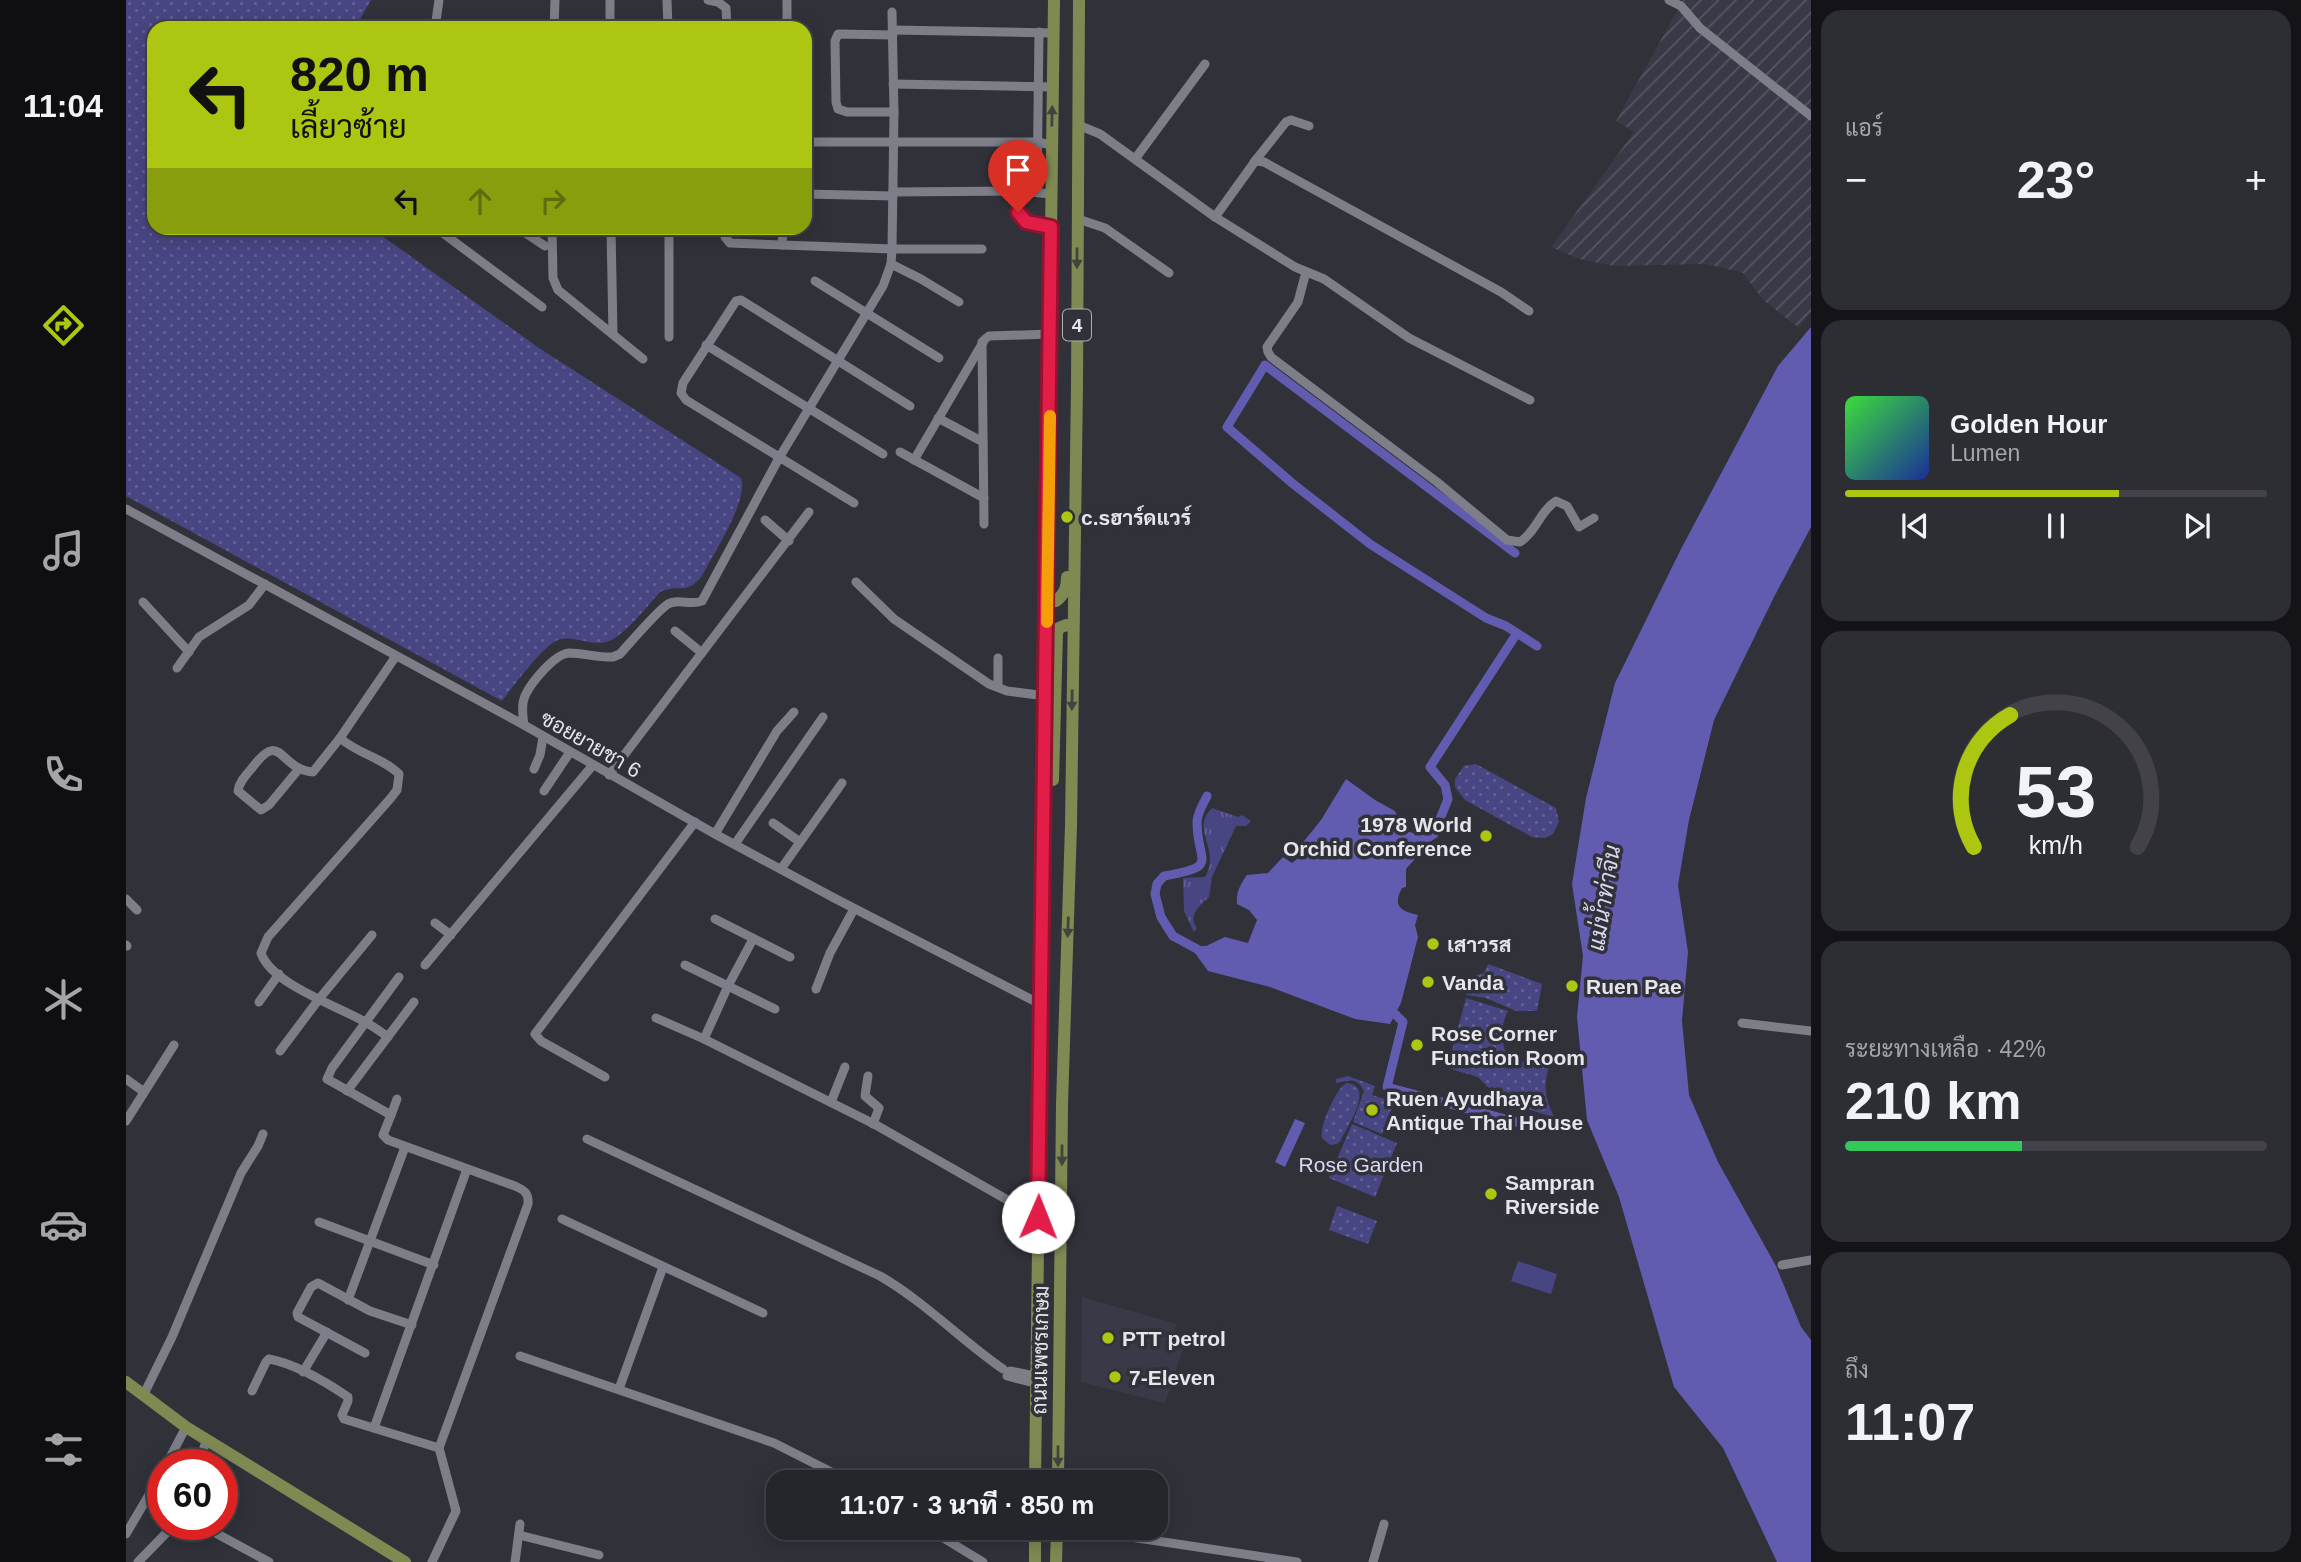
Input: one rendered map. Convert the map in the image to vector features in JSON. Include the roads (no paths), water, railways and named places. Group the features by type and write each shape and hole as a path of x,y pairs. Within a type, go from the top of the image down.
{"main road":[{"name":"ถนนเพชรเกษม","path":"1035,1470 1054,0"},
{"name":"ถนนเพชรเกษม","path":"1058,1470 1062,1129 1071,826 1079,0"},
{"path":"1048,597 1056,601 1067,588 1068,497 1075,484"},
{"path":"1045,790 1051,788 1054,767 1057,633 1059,628 1066,625 1073,627"},
{"path":"126,1382 186,1427 405,1562"},
{"path":"1035,1540 1035,1562"},
{"path":"1056,1562 1057,1540"}],"street":[{"path":"436,21 439,0"},
{"path":"554,21 555,0"},
{"path":"610,0 610,21"},
{"path":"667,0 667,21"},
{"path":"708,0 718,2 726,8 727,21"},
{"path":"787,0 787,21"},
{"path":"1669,0 1681,6 1700,27 1811,116"},
{"path":"524,725 523,704 526,695 559,656 566,653 613,657 620,654 668,604 702,601 779,458 888,277 892,249 893,194 892,12"},
{"path":"1037,192 1039,32"},
{"path":"894,112 847,112 838,109 835,41 838,34 1054,33"},
{"path":"1135,159 1205,64"},
{"path":"893,84 1053,87"},
{"path":"1215,217 1286,122 1291,120 1309,126"},
{"path":"1078,125 1100,134 1215,217 1306,272 1324,279 1409,338 1530,401"},
{"path":"812,142 1037,142 1052,145"},
{"path":"1255,161 1264,162 1530,310"},
{"path":"1018,191 1018,212 1021,218 1033,225 1051,227"},
{"path":"812,194 1018,191 1052,194"},
{"path":"1078,219 1105,228 1169,273"},
{"path":"445,235 542,307"},
{"path":"528,235 545,246"},
{"path":"552,235 553,278 558,290 643,359"},
{"path":"611,235 612,334"},
{"path":"669,235 669,337"},
{"path":"725,235 730,243 982,250"},
{"path":"782,245 783,235"},
{"path":"891,264 915,275 959,302"},
{"path":"1306,272 1298,302 1268,347 1271,357 1437,482 1507,540 1520,542 1526,539 1547,508 1556,501 1567,506 1579,527 1594,518"},
{"path":"815,281 939,358"},
{"path":"854,503 683,397 683,383 736,301 741,300 910,406"},
{"path":"914,460 982,342 989,337 1051,334"},
{"path":"982,342 984,524"},
{"path":"706,345 883,454"},
{"path":"938,418 983,442"},
{"path":"900,452 984,498"},
{"name":"ซอยยายชา 6","path":"126,509 524,725 715,834 1042,1005"},
{"path":"610,775 809,512"},
{"path":"765,520 789,541"},
{"path":"856,582 894,618 957,664 998,687 1046,696"},
{"path":"177,668 205,632 249,605 265,584"},
{"path":"143,602 189,652"},
{"path":"675,631 702,653"},
{"path":"298,770 261,810 238,791 241,782 264,752 271,749 278,751 298,770 313,772 340,738 396,656"},
{"path":"998,658 998,687"},
{"path":"715,834 776,730 794,712"},
{"path":"736,844 823,717"},
{"path":"534,769 543,737"},
{"path":"340,738 392,767 400,774 400,783 383,808 268,937 261,953 264,960 279,974 388,1037"},
{"path":"544,790 570,752"},
{"path":"425,965 593,765"},
{"path":"781,869 842,783"},
{"path":"605,1077 541,1041 535,1034 695,822"},
{"path":"773,823 800,842"},
{"path":"126,899 138,910"},
{"path":"816,989 830,953 854,909"},
{"path":"715,919 790,957"},
{"path":"435,923 451,935"},
{"path":"280,1051 372,935"},
{"path":"704,1040 753,939"},
{"path":"685,965 775,1009"},
{"path":"258,1002 279,974"},
{"path":"391,1115 327,1079 399,977"},
{"path":"347,1091 414,1002"},
{"path":"656,1018 831,1102 1038,1217"},
{"path":"1742,1023 1811,1031"},
{"path":"126,1121 174,1045"},
{"path":"831,1102 845,1067"},
{"path":"868,1076 865,1096 879,1108 873,1124"},
{"path":"126,1079 144,1092"},
{"path":"397,1100 383,1135 405,1147 526,1191 529,1197 439,1448 456,1511 432,1562"},
{"path":"143,1396 172,1337 241,1172 263,1134"},
{"path":"587,1139 880,1276 905,1291 1005,1372 1035,1379"},
{"path":"348,1300 405,1147"},
{"path":"374,1428 467,1169"},
{"path":"562,1219 762,1313"},
{"path":"320,1223 434,1265"},
{"path":"1782,1265 1811,1260"},
{"path":"619,1389 663,1267"},
{"path":"365,1353 298,1317 311,1287 318,1283 384,1317 412,1325"},
{"path":"303,1372 327,1332"},
{"path":"520,1356 774,1443 828,1470"},
{"path":"252,1391 269,1359 303,1372 348,1397 342,1415 344,1419 439,1448"},
{"path":"174,1449 186,1427"},
{"path":"204,1449 207,1439"},
{"path":"126,1534 147,1498"},
{"path":"515,1562 520,1524"},
{"path":"1373,1562 1384,1524"},
{"path":"519,1535 599,1555"},
{"path":"138,1562 159,1540"},
{"path":"228,1540 269,1562"},
{"path":"946,1540 983,1562"},
{"path":"1151,1540 1297,1562"}],"water":[{"name":"แม่น้ำท่าจีน","path":"1811,327 1811,527 1714,720 1689,820 1678,885 1688,952 1682,1021 1689,1095 1718,1162 1776,1266 1801,1327 1811,1340 1811,1562 1777,1562 1723,1448 1674,1387 1619,1197 1587,1120 1577,1017 1583,956 1572,884 1586,798 1615,683 1681,549 1778,366"},
{"path":"1346,779 1395,811 1401,826 1406,830 1417,834 1426,828 1421,852 1406,869 1406,887 1402,888 1399,894 1400,907 1418,915 1415,925 1418,937 1401,1003 1390,1024 1355,1019 1270,987 1208,971 1195,953 1199,946 1206,946 1225,937 1248,943 1257,920 1249,910 1237,904 1242,882 1247,875 1268,873 1283,857 1292,863 1301,856 1304,851 1300,846 1321,820"},
{"path":"1295,1119 1305,1123 1285,1167 1275,1162"}],"waterway":[{"path":"1515,553 1265,365 1227,427 1292,483 1370,544 1486,618 1506,626 1537,646"},
{"path":"1423,841 1434,834 1448,799 1445,785 1430,767 1517,633"},
{"path":"1197,949 1173,936 1161,917 1155,894 1157,884 1164,876 1193,869 1202,861 1197,819 1207,796"},
{"path":"1395,1014 1403,1022 1387,1087 1538,1128"}],"place":[{"name":"c.sฮาร์ดแวร์","path":"1067,517"},
{"name":"1978 World Orchid Conference","path":"1486,836"},
{"name":"เสาวรส","path":"1433,944"},
{"name":"Vanda","path":"1428,982"},
{"name":"Ruen Pae","path":"1572,986"},
{"name":"Rose Corner Function Room","path":"1417,1045"},
{"name":"Ruen Ayudhaya Antique Thai House","path":"1372,1110"},
{"name":"Sampran Riverside","path":"1491,1194"},
{"name":"PTT petrol","path":"1108,1338"},
{"name":"7-Eleven","path":"1115,1377"}],"park label":[{"name":"Rose Garden","path":"1361,1164"}]}
